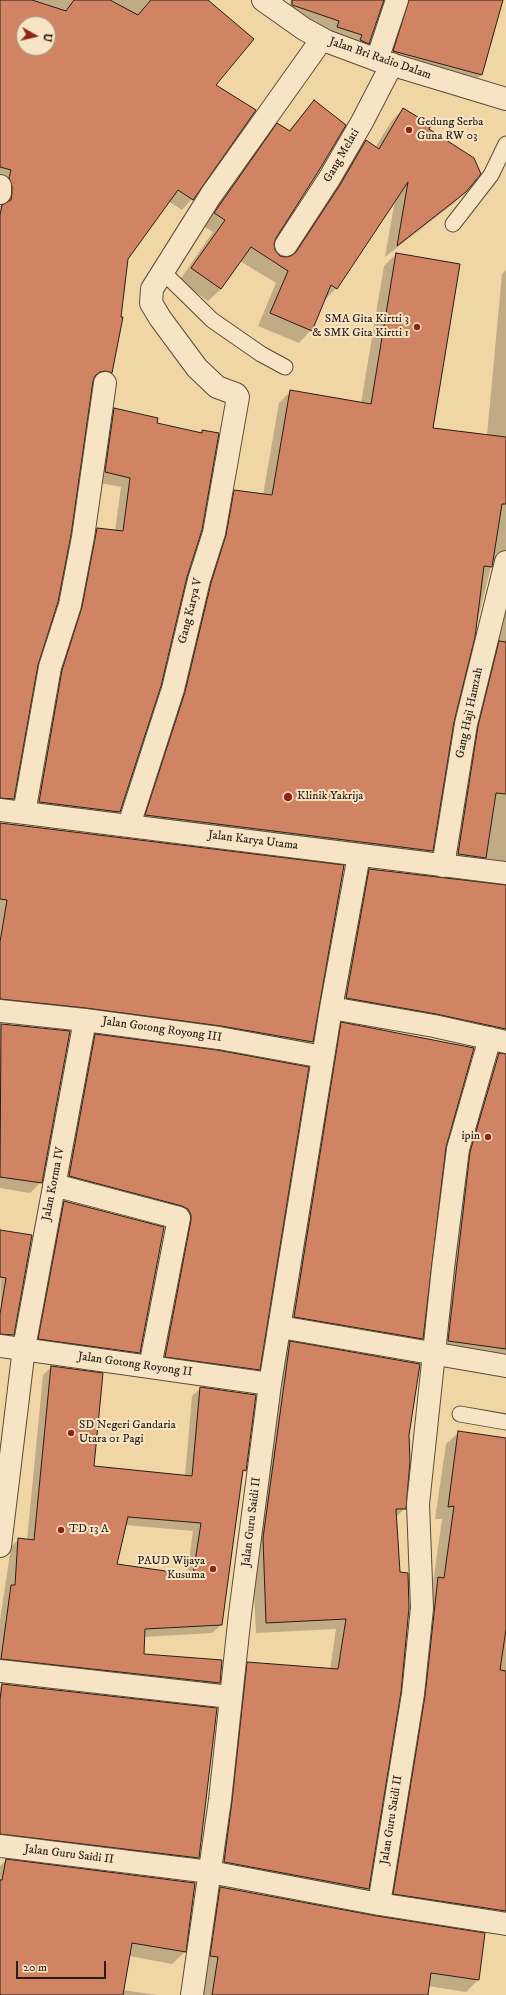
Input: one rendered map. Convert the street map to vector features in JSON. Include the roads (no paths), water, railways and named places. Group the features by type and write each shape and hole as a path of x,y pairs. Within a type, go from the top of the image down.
{"street":[{"name":"Jalan Bri Radio Dalam","path":"263,0 304,29 322,39 384,62 505,96"},
{"name":"Gang Melati","path":"286,245 362,122 384,62 397,0"},
{"path":"162,271 211,194 322,39"},
{"path":"0,186 0,193"},
{"name":"Gang Karya V","path":"129,825 173,689 199,580 214,533 237,402 236,394 217,387 197,368 160,318 151,303 152,289 162,271"},
{"path":"24,813 50,667 70,605 83,537 105,382"},
{"name":"Gang Haji Hamzah","path":"443,866 466,724 506,562"},
{"name":"Jalan Karya Utama","path":"0,810 506,873"},
{"name":"Jalan Guru Saidi II","path":"192,1995 210,1872 230,1697 270,1384 330,1008 359,855"},
{"path":"330,1008 498,1040"},
{"name":"Jalan Gotong Royong III","path":"0,1011 85,1020 219,1038 323,1057"},
{"name":"Jalan Korma IV","path":"0,1546 24,1348 85,1020"},
{"name":"Jalan Guru Saidi II","path":"378,1904 413,1694 422,1608 418,1504 433,1353 458,1149 498,1040"},
{"path":"54,1185 179,1218 150,1367"},
{"path":"280,1327 506,1366"},
{"name":"Jalan Gotong Royong II","path":"0,1346 24,1348 270,1384"},
{"path":"0,1671 230,1697"},
{"name":"Jalan Guru Saidi II","path":"0,1846 210,1872"},
{"path":"210,1872 378,1904 506,1924"}],"lane":[{"path":"453,224 491,175 506,144"},
{"path":"162,271 212,320 261,354 285,367"},
{"path":"460,1414 506,1422"}],"place":[{"name":"Gedung Serba Guna RW 03","path":"409,130"},
{"name":"SMA Gita Kirtti 3 & SMK Gita Kirtti 1","path":"417,327"},
{"name":"Klinik Yakrija","path":"288,797"},
{"name":"ipin","path":"488,1137"},
{"name":"SD Negeri Gandaria Utara 01 Pagi","path":"71,1433"},
{"name":"TD 13 A","path":"61,1530"},
{"name":"PAUD Wijaya Kusuma","path":"213,1569"}]}
